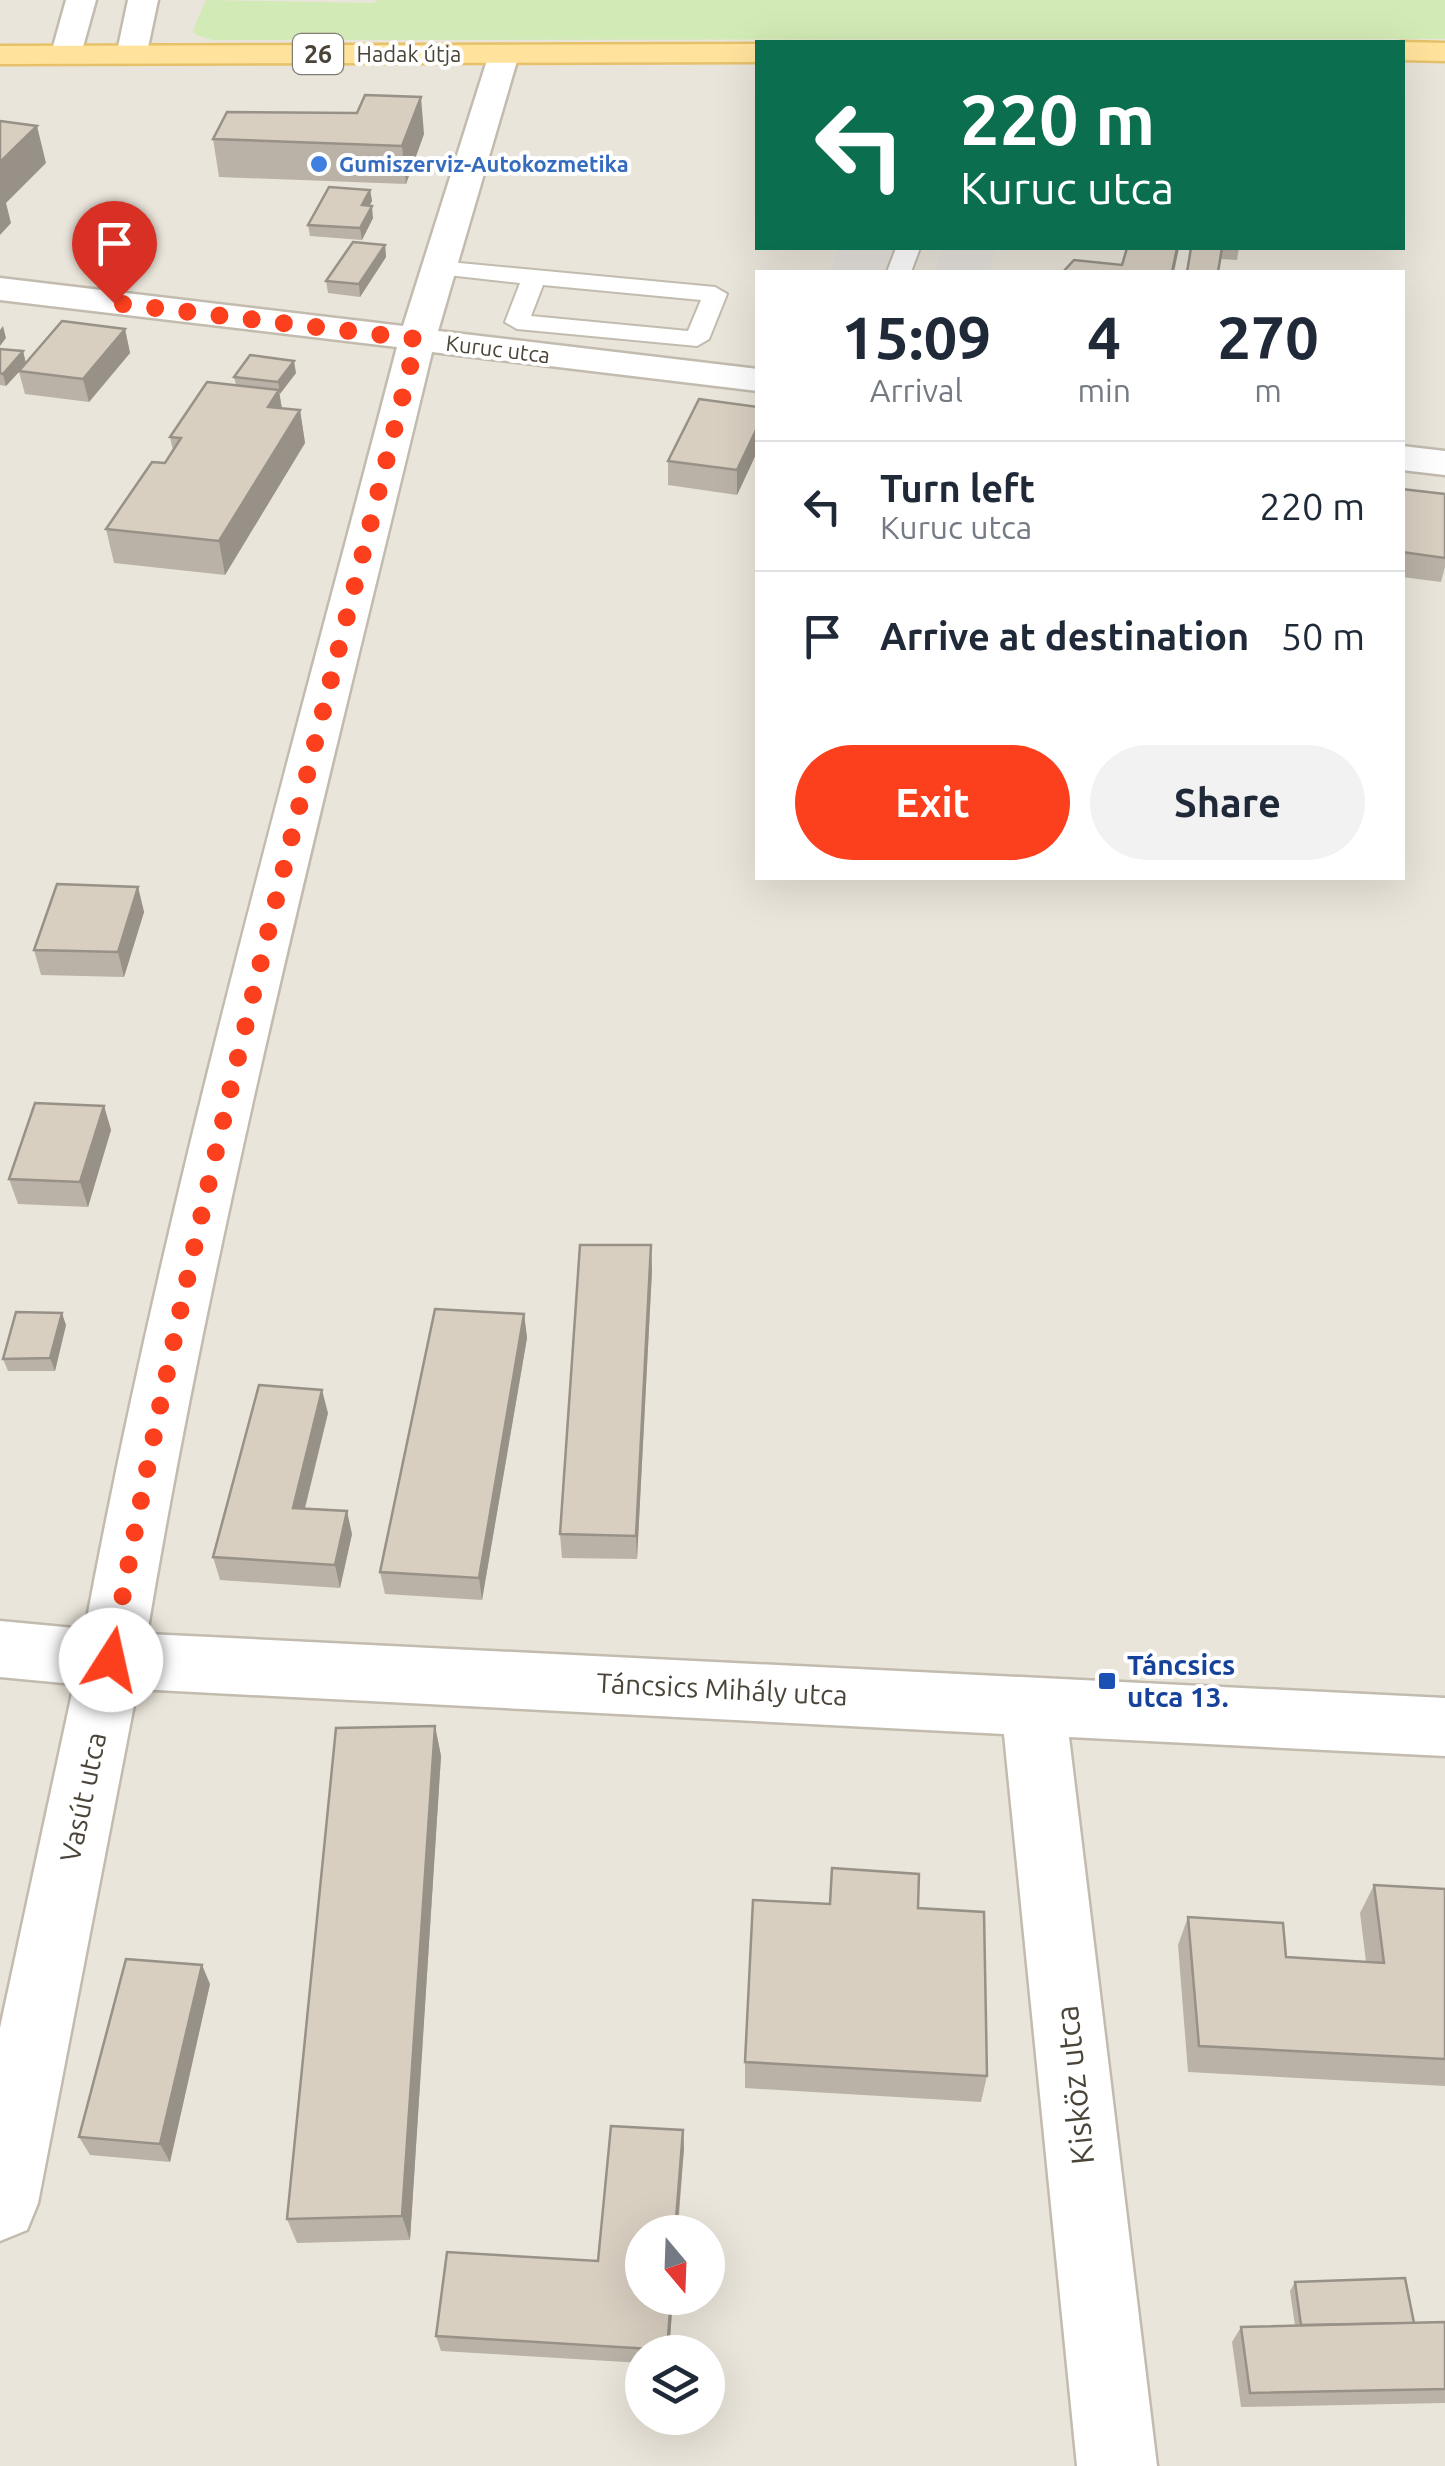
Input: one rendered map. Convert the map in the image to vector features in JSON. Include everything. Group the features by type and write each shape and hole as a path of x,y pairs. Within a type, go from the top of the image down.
{"main road":[{"path":"1405,51 1445,52"},
{"name":"Hadak útja","path":"0,55 755,53"}],"street":[{"path":"66,54 81,0"},
{"path":"132,52 142,0"},
{"name":"Vasút utca","path":"0,2203 111,1660 147,1456 231,1083 417,339 504,54"},
{"name":"Kuruc utca","path":"0,289 755,380"},
{"path":"1405,458 1445,464"},
{"name":"Táncsics Mihály utca","path":"0,1649 111,1660 1445,1727"},
{"name":"Kisköz utca","path":"1033,1704 1116,2466"}],"lane":[{"path":"438,268 534,277 715,294 697,339 518,322 534,277"}],"shaded area":[{"path":"0,0 1445,0 1445,2466 0,2466"},
{"path":"837,250 896,250 890,270 830,270"},
{"path":"941,250 995,250 990,270 934,270"}],"green space":[{"path":"206,0 1445,0 1445,39 213,40 196,35 193,30"}],"building":[{"path":"365,95 421,97 402,146 213,139 227,112 357,113"},
{"path":"0,121 37,126 0,162"},
{"path":"329,187 370,190 362,205 372,206 360,228 308,225"},
{"path":"353,242 385,245 359,284 326,281"},
{"path":"1126,250 1177,250 1172,270 1065,270 1074,260 1122,265"},
{"path":"1191,250 1222,250 1218,270 1187,270"},
{"path":"62,321 125,329 83,379 19,371"},
{"path":"0,349 23,351 3,374 0,373"},
{"path":"250,355 294,361 278,382 234,377"},
{"path":"207,382 279,390 268,407 300,410 219,541 106,529 152,462 165,463 181,438 170,437"},
{"path":"699,399 755,407 755,432 737,470 668,461"},
{"path":"1405,489 1445,494 1445,558 1405,552"},
{"path":"57,884 138,887 118,952 34,950"},
{"path":"35,1103 104,1106 80,1182 9,1179"},
{"path":"580,1245 651,1245 636,1536 560,1534"},
{"path":"435,1309 524,1314 479,1578 380,1572"},
{"path":"16,1312 62,1313 50,1358 3,1359"},
{"path":"259,1385 322,1390 293,1508 347,1511 335,1565 213,1557"},
{"path":"435,1726 402,2216 287,2219 336,1728"},
{"path":"832,1868 919,1874 918,1908 984,1912 987,2076 745,2062 753,1900 830,1904"},
{"path":"1374,1885 1445,1889 1445,2059 1199,2046 1188,1917 1283,1923 1286,1957 1384,1963"},
{"path":"126,1959 202,1965 160,2144 79,2137"},
{"path":"611,2126 683,2130 676,2215 625,2215 625,2315 670,2315 668,2335 625,2335 625,2347 436,2336 447,2252 598,2261"},
{"path":"1405,2278 1414,2323 1301,2325 1295,2282"},
{"path":"1445,2322 1445,2389 1250,2393 1241,2327"}],"place":[{"name":"Gumiszerviz-Autokozmetika","path":"319,164"},
{"name":"Táncsics utca 13.","path":"1107,1681"}],"route":[{"path":"111,1660 147,1456 231,1083 417,339 114,303"}]}
